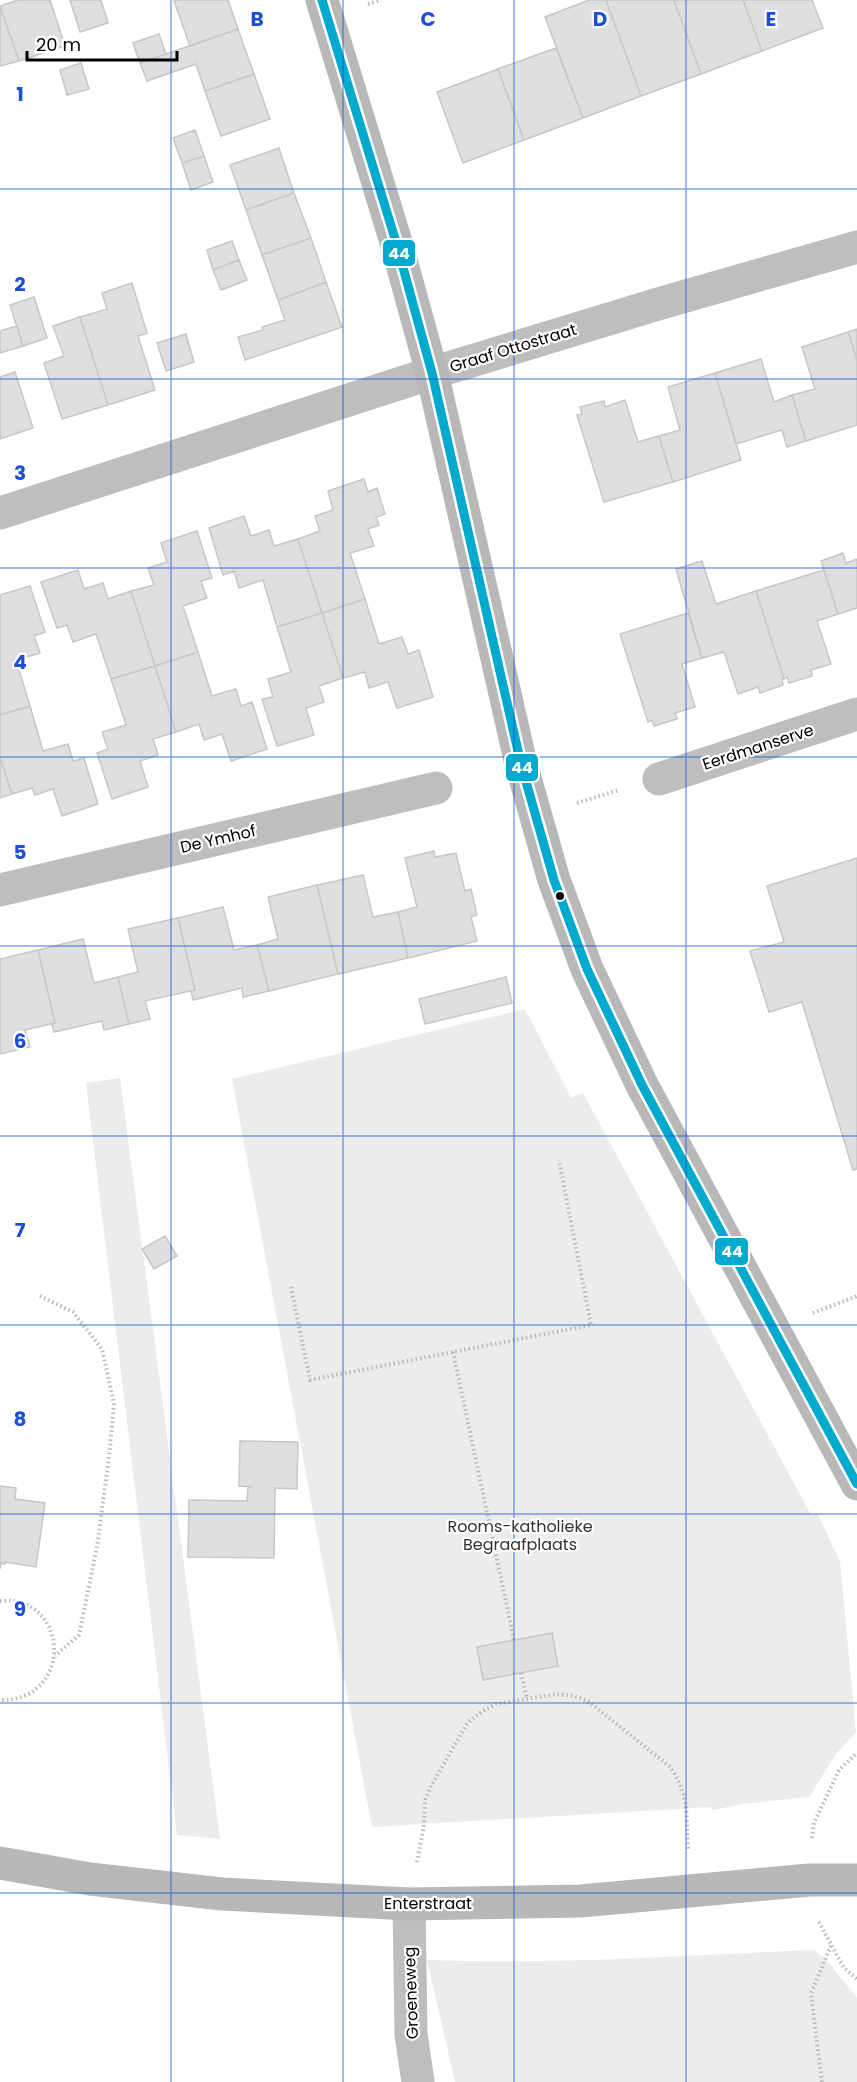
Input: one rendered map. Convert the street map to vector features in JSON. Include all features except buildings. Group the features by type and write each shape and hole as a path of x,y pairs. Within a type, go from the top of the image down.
{"main road":[{"path":"322,0 392,231 432,373 521,764 554,880 587,969 637,1074 857,1484"},
{"name":"Enterstraat","path":"0,1863 90,1879 222,1894 409,1904 581,1901 808,1880 857,1880"}],"street":[{"name":"Graaf Ottostraat","path":"0,513 432,373 658,304 857,247"},
{"name":"Eerdmanserve","path":"659,779 857,714"},
{"name":"De Ymhof","path":"0,890 436,788"},
{"name":"Groeneweg","path":"409,1904 411,2034 418,2082"}],"path":[{"path":"536,814 659,779"},
{"path":"291,1287 310,1380 591,1325 559,1160"},
{"path":"39,1296 72,1312 102,1349 114,1404 97,1547 79,1635 55,1656"},
{"path":"453,1352 514,1640"},
{"path":"0,1601 22,1603 36,1611 47,1622 54,1637 55,1656 52,1668 43,1683 36,1689 13,1700 0,1700"},
{"path":"521,1673 527,1699"},
{"path":"409,1904 424,1825 425,1800 468,1722 496,1704 557,1694 588,1701 669,1766 680,1780 685,1794 692,1891"},
{"path":"822,2082 812,1994 831,1945"}],"green space":[{"name":"Rooms-katholieke Begraafplaats","path":"525,1009 571,1098 583,1093 811,1515 817,1513 840,1561 856,1732 836,1754 809,1797 743,1804 713,1810 710,1807 372,1827 232,1079"},
{"path":"120,1078 220,1839 177,1835 86,1083"},
{"path":"815,1950 830,1964 857,1998 857,2082 455,2082 427,1960 572,1960"}],"transit line":[{"name":"44","path":"322,0 396,242 432,373 521,764 554,880 587,969 642,1085 857,1484"}]}
